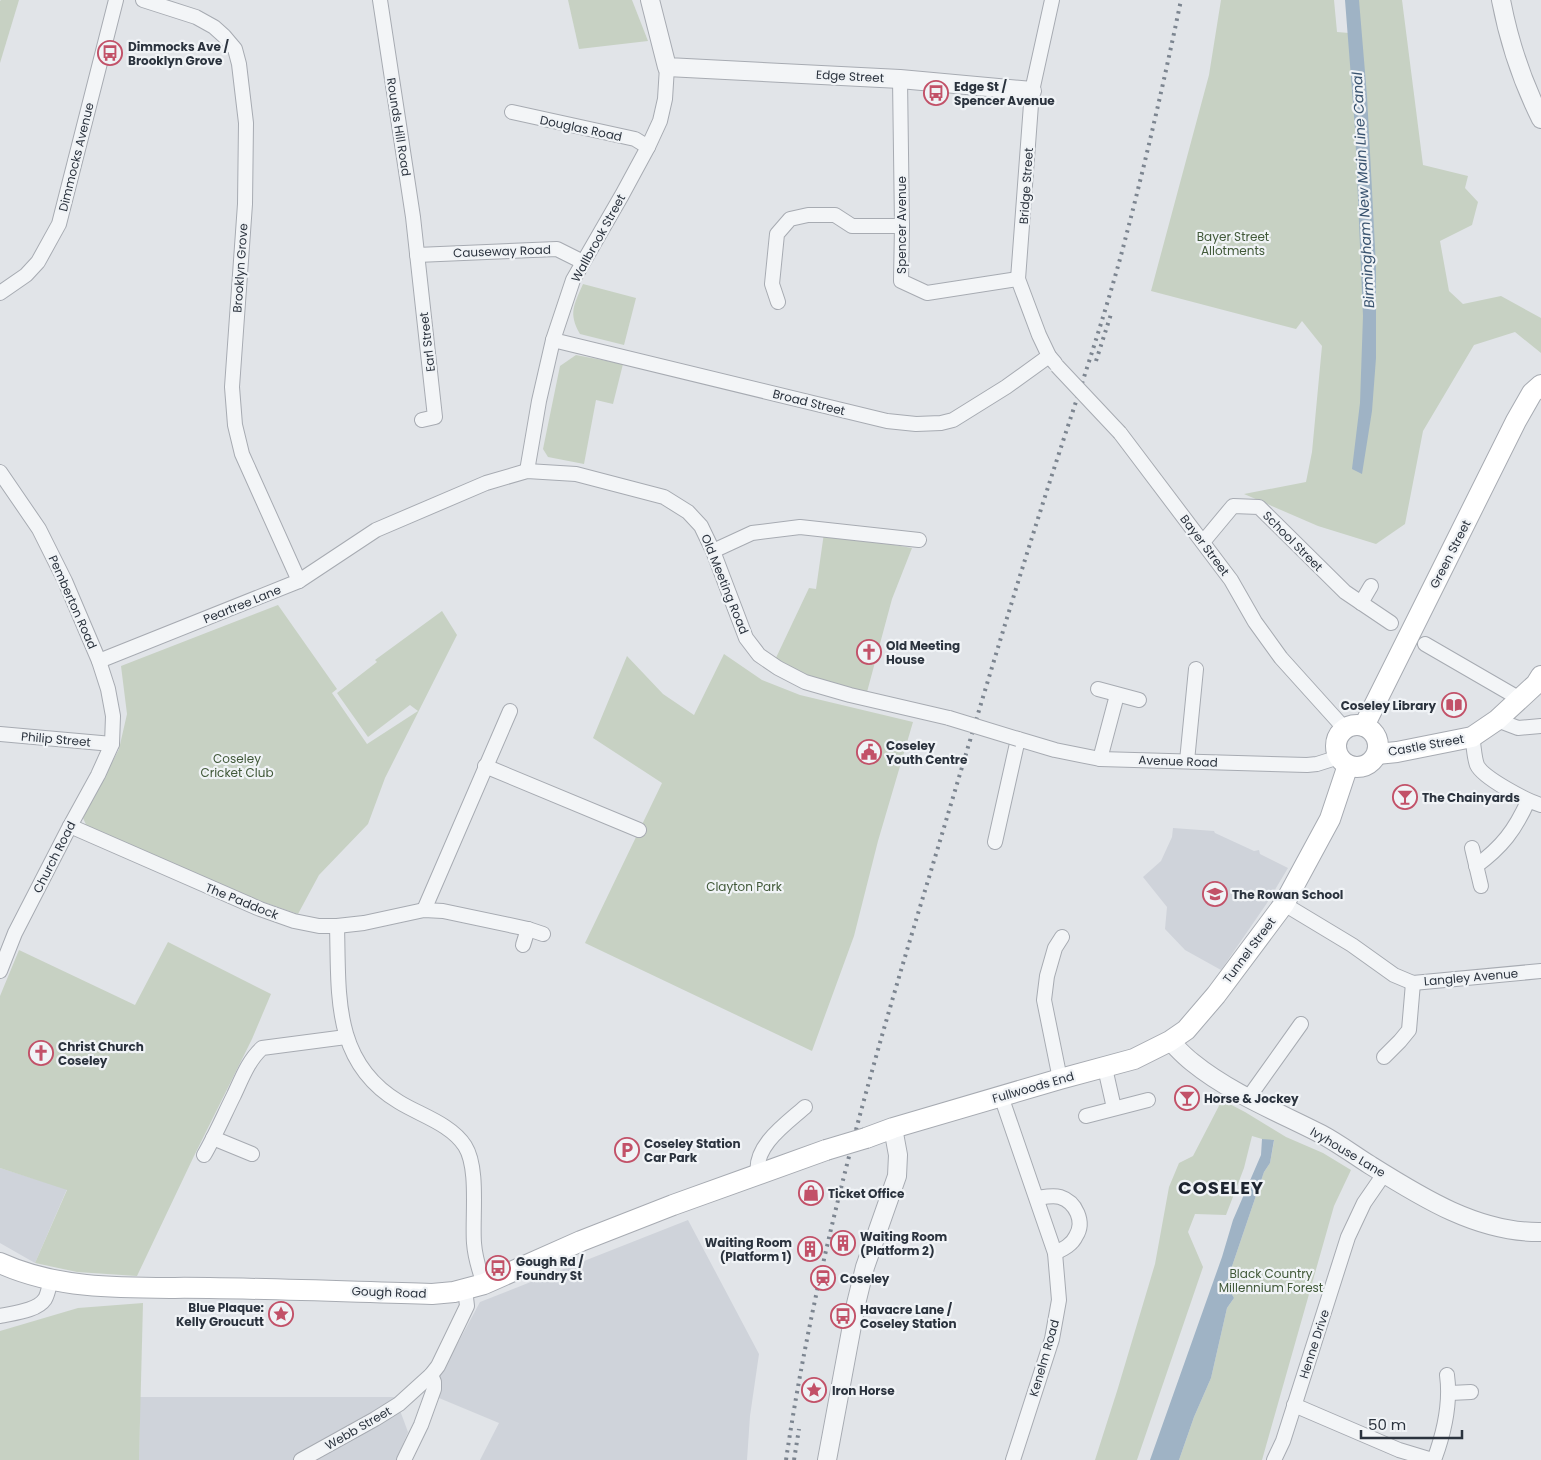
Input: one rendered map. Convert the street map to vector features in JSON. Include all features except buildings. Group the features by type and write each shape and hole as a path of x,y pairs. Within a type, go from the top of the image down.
{"main road":[{"name":"Green Street","path":"1354,727 1516,421 1532,393 1541,385"},
{"name":"Castle Street","path":"1377,754 1397,752 1472,737 1497,720 1536,684 1541,676"},
{"path":"1343,761 1360,767 1369,764 1377,754 1377,739 1372,732 1354,727"},
{"name":"Tunnel Street","path":"1170,1041 1186,1030 1216,995 1284,904 1330,819 1343,761 1336,741 1354,727"},
{"name":"Fullwoods End","path":"893,1128 1134,1059 1170,1041"},
{"name":"Gough Road","path":"0,1263 19,1271 51,1280 121,1288 229,1288 432,1294 454,1292 474,1286 581,1242 758,1174 893,1128"}],"street":[{"name":"Dimmocks Avenue","path":"0,293 26,275 38,262 59,224 116,0"},
{"name":"Brooklyn Grove","path":"143,0 196,17 224,36 237,56 246,123 245,204 232,387 235,425 242,454 299,581"},
{"name":"Rounds Hill Road","path":"380,0 417,254"},
{"path":"650,0 667,67"},
{"name":"Bridge Street","path":"1052,0 1032,91 1018,279 1039,335 1053,361"},
{"path":"1501,0 1508,34 1518,65 1529,96 1541,119"},
{"name":"Edge Street","path":"667,67 900,79 1032,91"},
{"name":"Wallbrook Street","path":"527,471 539,400 553,340 573,280 648,147 660,121 667,67"},
{"name":"Spencer Avenue","path":"900,79 901,280 927,294 1018,279"},
{"name":"Douglas Road","path":"512,112 635,139 648,147"},
{"path":"778,302 772,284 777,234 790,219 808,215 835,215 852,226 902,226"},
{"name":"Causeway Road","path":"417,254 557,249 583,262"},
{"name":"Earl Street","path":"417,254 435,417 422,420"},
{"name":"Broad Street","path":"553,340 887,421 916,424 941,423 953,420 1053,361"},
{"name":"Bayer Street","path":"1053,361 1120,433 1231,580 1255,622 1281,658 1354,727"},
{"name":"Old Meeting Road","path":"376,530 486,483 527,471 579,474 664,497 688,512 701,526 713,551 739,623 746,638 759,656 805,682 850,695 949,718 1018,739"},
{"name":"Pemberton Road","path":"0,472 38,528 65,581 99,662 108,689 113,716 112,744"},
{"name":"School Street","path":"1202,542 1233,506 1260,507 1345,592 1391,623"},
{"path":"713,551 752,533 800,527 919,540"},
{"name":"Peartree Lane","path":"99,662 299,581 376,530"},
{"path":"1361,603 1371,586"},
{"path":"1425,644 1520,699"},
{"path":"1187,761 1196,669"},
{"path":"1098,689 1139,700"},
{"path":"1100,759 1117,695"},
{"path":"424,910 510,711"},
{"path":"1497,720 1518,728 1541,726"},
{"name":"Philip Street","path":"0,734 112,744"},
{"path":"1472,737 1478,766 1495,781 1534,803 1507,839 1476,866"},
{"path":"995,842 1018,739"},
{"name":"Avenue Road","path":"1018,739 1055,750 1100,759 1307,765 1343,761"},
{"name":"Church Road","path":"0,971 15,933 98,775 112,744"},
{"path":"485,766 639,830"},
{"name":"The Paddock","path":"70,826 260,909 294,921 319,926 364,924 424,910 443,911 528,929 543,934"},
{"path":"1472,848 1481,886"},
{"name":"Langley Avenue","path":"1284,904 1352,945 1394,975 1413,983 1541,971"},
{"name":"Webb Street","path":"300,1460 376,1419 399,1404 431,1375 438,1366 467,1306 474,1286 475,1249 472,1170 465,1146 449,1131 381,1090 370,1079 355,1057 346,1037 341,1016 337,926"},
{"path":"523,945 528,929"},
{"path":"1060,1079 1044,1000 1047,976 1055,948 1062,937"},
{"path":"1385,1051 1409,1030 1413,983"},
{"path":"1250,1097 1301,1024"},
{"path":"204,1155 253,1056 262,1048 346,1037"},
{"name":"Ivyhouse Lane","path":"1170,1041 1190,1061 1220,1082 1323,1135 1384,1174 1445,1209 1477,1221 1512,1230 1541,1232"},
{"path":"1105,1068 1114,1108"},
{"name":"Kenelm Road","path":"1002,1096 1054,1253 1059,1300 1052,1339 1013,1460"},
{"path":"1086,1116 1148,1100"},
{"path":"758,1174 756,1165 765,1147 805,1107"},
{"path":"826,1460 865,1267 897,1176 898,1156 893,1128"},
{"path":"213,1138 252,1154"},
{"name":"Henne Drive","path":"1274,1460 1283,1441 1348,1237 1364,1204 1384,1174"},
{"path":"1036,1198 1053,1196 1067,1200 1073,1205 1080,1218 1077,1235 1072,1242 1054,1253"},
{"path":"0,1316 41,1304 51,1280"},
{"path":"404,1460 421,1425 434,1388 431,1375"},
{"path":"1294,1405 1398,1450 1433,1460 1441,1440 1450,1393 1448,1375"},
{"path":"1450,1393 1471,1392"}],"shaded area":[{"name":"The Rowan School","path":"1173,828 1214,831 1254,851 1259,850 1260,854 1288,868 1267,903 1221,970 1185,950 1165,929 1167,907 1143,877 1161,861 1172,837"},
{"path":"0,1168 67,1189 35,1263 0,1243"},
{"path":"688,1220 759,1354 750,1416 747,1460 480,1460 499,1423 439,1398 438,1380 480,1302"},
{"path":"140,1397 395,1397 408,1432 396,1460 139,1460"}],"green space":[{"path":"19,0 0,63 0,1"},
{"path":"568,0 632,0 648,41 579,49"},
{"name":"Bayer Street Allotments","path":"1221,0 1334,0 1337,32 1361,34 1358,0 1402,0 1423,165 1468,176 1465,188 1478,202 1472,225 1440,241 1449,291 1463,304 1501,296 1541,318 1541,353 1515,332 1474,345 1423,431 1405,524 1376,544 1318,526 1244,494 1306,482 1312,452 1322,346 1302,321 1296,329 1151,291 1209,75"},
{"path":"583,284 636,298 624,345 580,334 573,314"},
{"path":"576,355 623,364 613,404 596,400 584,464 548,457 543,449 560,366"},
{"path":"824,533 912,548 892,599 867,692 807,676 774,662 809,588 816,589"},
{"name":"Coseley Cricket Club","path":"278,605 337,689 332,693 367,744 418,711 410,705 368,737 337,693 377,662 375,660 442,611 457,635 385,778 368,824 319,875 298,914 194,878 88,829 83,818 119,749 127,714 121,666"},
{"name":"Clayton Park","path":"724,654 762,680 800,695 913,722 878,841 854,936 812,1051 585,943 662,783 593,738 627,656 663,694 694,715"},
{"path":"168,942 271,994 252,1039 137,1276 77,1272 35,1263 67,1190 0,1168 0,996 19,950 135,1005"},
{"name":"Black Country Millennium Forest","path":"1222,1100 1286,1137 1323,1153 1351,1170 1334,1206 1262,1460 1179,1460 1194,1417 1211,1378 1227,1308 1234,1298 1226,1284 1264,1172 1270,1163 1274,1141 1252,1136 1244,1168 1226,1215 1195,1214 1188,1232 1203,1267 1137,1460 1095,1460 1155,1264 1169,1187 1179,1163 1193,1156"},
{"path":"143,1303 139,1460 0,1460 0,1331 78,1308"}],"water":[{"name":"Birmingham New Main Line Canal","path":"1345,0 1359,0 1367,96 1376,266 1376,358 1372,411 1362,474 1352,469 1360,403 1363,316 1355,129"},
{"path":"1262,1139 1274,1140 1270,1163 1264,1172 1226,1284 1234,1298 1227,1308 1211,1378 1194,1417 1179,1460 1150,1460 1222,1257 1233,1220 1261,1155"}],"railway":[{"path":"786,1460 812,1314 828,1242 865,1098 905,955 998,647 1111,290 1145,162 1181,0"},
{"path":"1096,361 1112,311"},
{"path":"794,1460 799,1429"}],"place":[{"name":"Dimmocks Ave / Brooklyn Grove","path":"110,53"},
{"name":"Edge St / Spencer Avenue","path":"936,93"},
{"name":"Old Meeting House","path":"869,652"},
{"name":"Coseley Library","path":"1454,705"},
{"name":"Coseley Youth Centre","path":"869,752"},
{"name":"The Chainyards","path":"1405,797"},
{"name":"The Rowan School","path":"1215,894"},
{"name":"Christ Church Coseley","path":"41,1053"},
{"name":"Horse & Jockey","path":"1187,1098"},
{"name":"Coseley Station Car Park","path":"627,1150"},
{"name":"Ticket Office","path":"811,1193"},
{"name":"Waiting Room (Platform 2)","path":"843,1243"},
{"name":"Waiting Room (Platform 1)","path":"810,1249"},
{"name":"Gough Rd / Foundry St","path":"498,1268"},
{"name":"Coseley","path":"823,1278"},
{"name":"Blue Plaque: Kelly Groucutt","path":"281,1314"},
{"name":"Havacre Lane / Coseley Station","path":"843,1316"},
{"name":"Iron Horse","path":"814,1390"}],"district":[{"name":"COSELEY","path":"1221,1187"}]}
